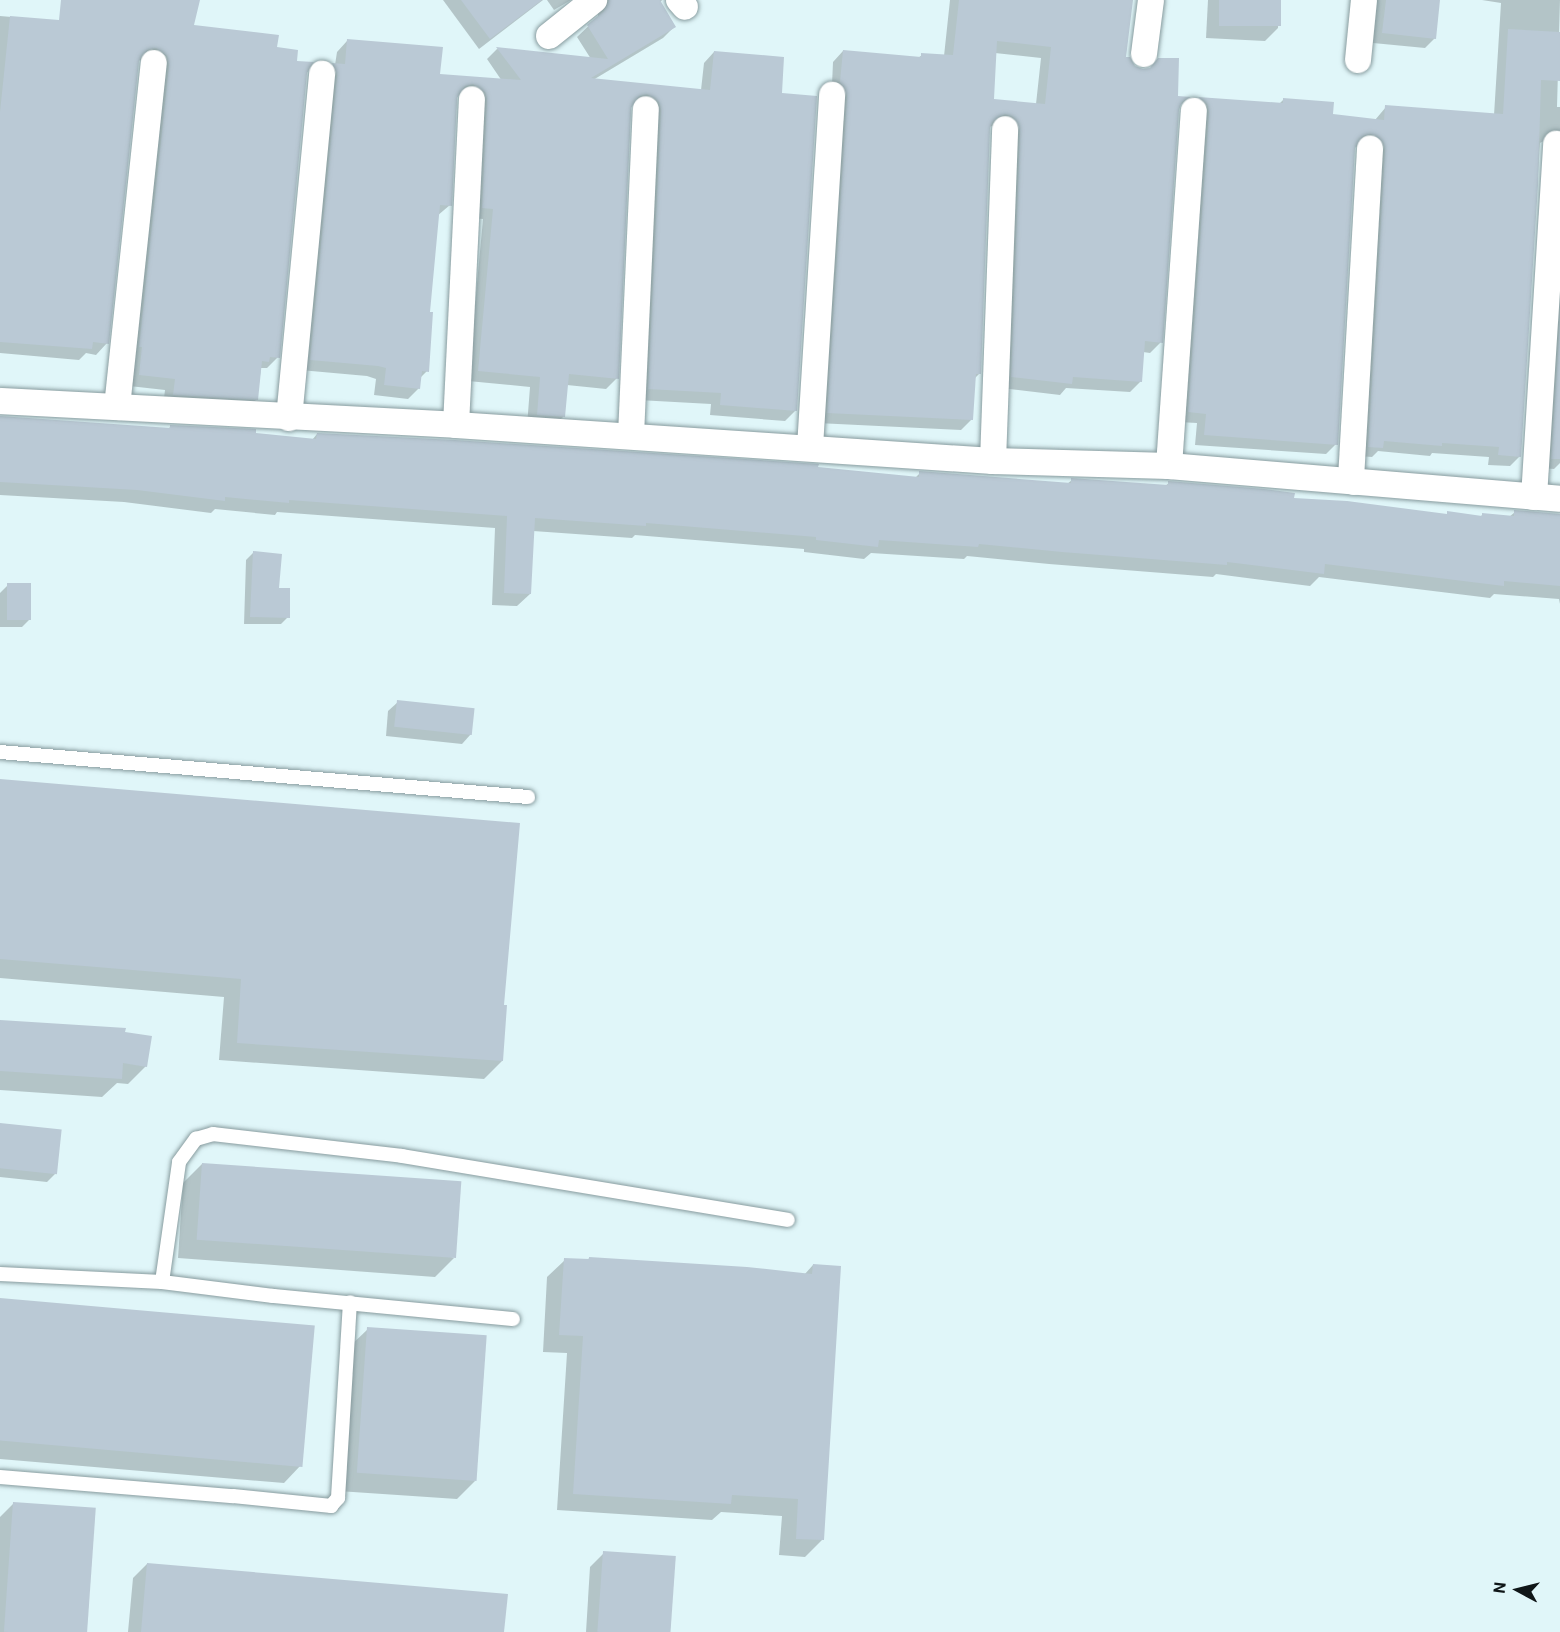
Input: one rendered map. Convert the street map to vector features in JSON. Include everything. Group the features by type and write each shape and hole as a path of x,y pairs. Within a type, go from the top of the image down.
{"street":[{"path":"549,36 594,0"},
{"path":"1144,54 1151,0"},
{"path":"1358,60 1364,0"},
{"path":"117,407 154,63"},
{"path":"289,417 322,74"},
{"path":"810,447 832,95"},
{"path":"456,425 472,99"},
{"path":"631,435 646,109"},
{"path":"1169,466 1194,111"},
{"path":"993,461 1005,129"},
{"path":"1534,497 1556,144"},
{"path":"1354,482 1351,479 1370,149"},
{"path":"0,401 631,435 993,461 1169,466 1560,499"}],"lane":[{"path":"0,752 528,797"},
{"path":"162,1282 179,1162 196,1139 213,1134 402,1156 788,1220"},
{"path":"0,1274 162,1282 273,1296 513,1319"},
{"path":"0,1477 331,1506 338,1498 350,1302"}],"building":[{"path":"61,0 200,0 194,25 279,35 277,47 298,50 297,61 314,62 307,73 280,358 270,357 269,362 262,361 258,400 173,395 175,379 139,375 142,347 139,347 169,65 167,56 156,48 147,50 139,61 109,344 93,342 92,349 0,342 0,112 10,16 59,20"},
{"path":"461,0 542,0 490,39"},
{"path":"609,0 660,0 676,27 591,78 710,90 714,51 784,57 782,93 817,96 797,411 720,405 721,393 648,389 661,110 659,102 647,94 639,96 631,108 619,379 569,374 565,417 537,415 540,377 478,371 493,209 482,208 487,99 485,92 473,84 465,86 457,98 452,206 440,205 430,312 433,312 429,372 422,371 420,389 384,385 386,368 310,360 337,75 332,63 345,64 347,39 443,47 440,74 521,80 496,47 608,59 587,25 604,11"},
{"path":"959,0 1133,0 1126,57 1130,57 1135,66 1143,69 1150,68 1158,58 1179,58 1178,96 1191,97 1182,102 1179,110 1163,343 1145,341 1142,382 1073,377 1072,384 1011,377 1020,130 1013,117 1005,114 993,121 990,128 981,374 976,374 973,420 827,413 847,96 840,82 843,50 921,57 921,53 953,55","holes":["997,41 1051,47 1045,104 994,99"]},
{"path":"1219,0 1281,0 1281,26 1219,26"},
{"path":"1386,0 1440,0 1436,39 1382,33"},
{"path":"1508,29 1560,32 1560,81 1541,80 1538,184 1521,457 1498,455 1499,447 1442,443 1442,446 1384,441 1383,448 1368,447 1385,150 1383,142 1371,134 1363,136 1355,148 1338,445 1204,435 1206,414 1188,412 1209,112 1207,104 1198,97 1283,103 1283,98 1334,102 1333,114 1384,120 1385,105 1503,114"},
{"path":"1560,321 1560,459 1551,459"},
{"path":"0,416 170,428 170,425 256,429 256,433 316,439 317,433 819,464 818,467 919,477 919,471 1071,483 1071,478 1168,485 1168,481 1264,489 1295,493 1294,498 1347,501 1447,514 1447,511 1482,516 1482,513 1514,516 1514,510 1560,514 1560,586 1504,581 1504,586 1325,564 1324,574 1227,562 1227,565 979,544 978,547 879,540 878,547 816,540 816,537 646,523 646,526 535,518 531,594 504,593 507,516 289,500 289,503 225,497 225,501 137,490 0,482"},
{"path":"253,551 282,554 279,588 290,588 290,618 250,617"},
{"path":"7,583 31,583 31,620 7,620"},
{"path":"397,700 475,708 472,735 394,727"},
{"path":"0,779 520,823 504,1005 507,1005 503,1061 237,1043 241,979 0,959"},
{"path":"0,1020 126,1028 125,1032 152,1036 147,1067 123,1063 122,1079 0,1071"},
{"path":"0,1123 62,1129 57,1174 0,1168"},
{"path":"202,1163 461,1181 456,1258 197,1240"},
{"path":"589,1257 747,1267 812,1274 813,1264 841,1266 824,1540 796,1539 798,1499 732,1495 731,1504 573,1494 583,1336 559,1335 564,1258 589,1259"},
{"path":"0,1298 315,1326 302,1467 0,1441"},
{"path":"367,1327 487,1335 477,1481 357,1473"},
{"path":"13,1502 96,1508 87,1632 4,1632"},
{"path":"603,1551 676,1556 671,1632 597,1632"},
{"path":"147,1563 508,1594 504,1632 141,1632"}]}
